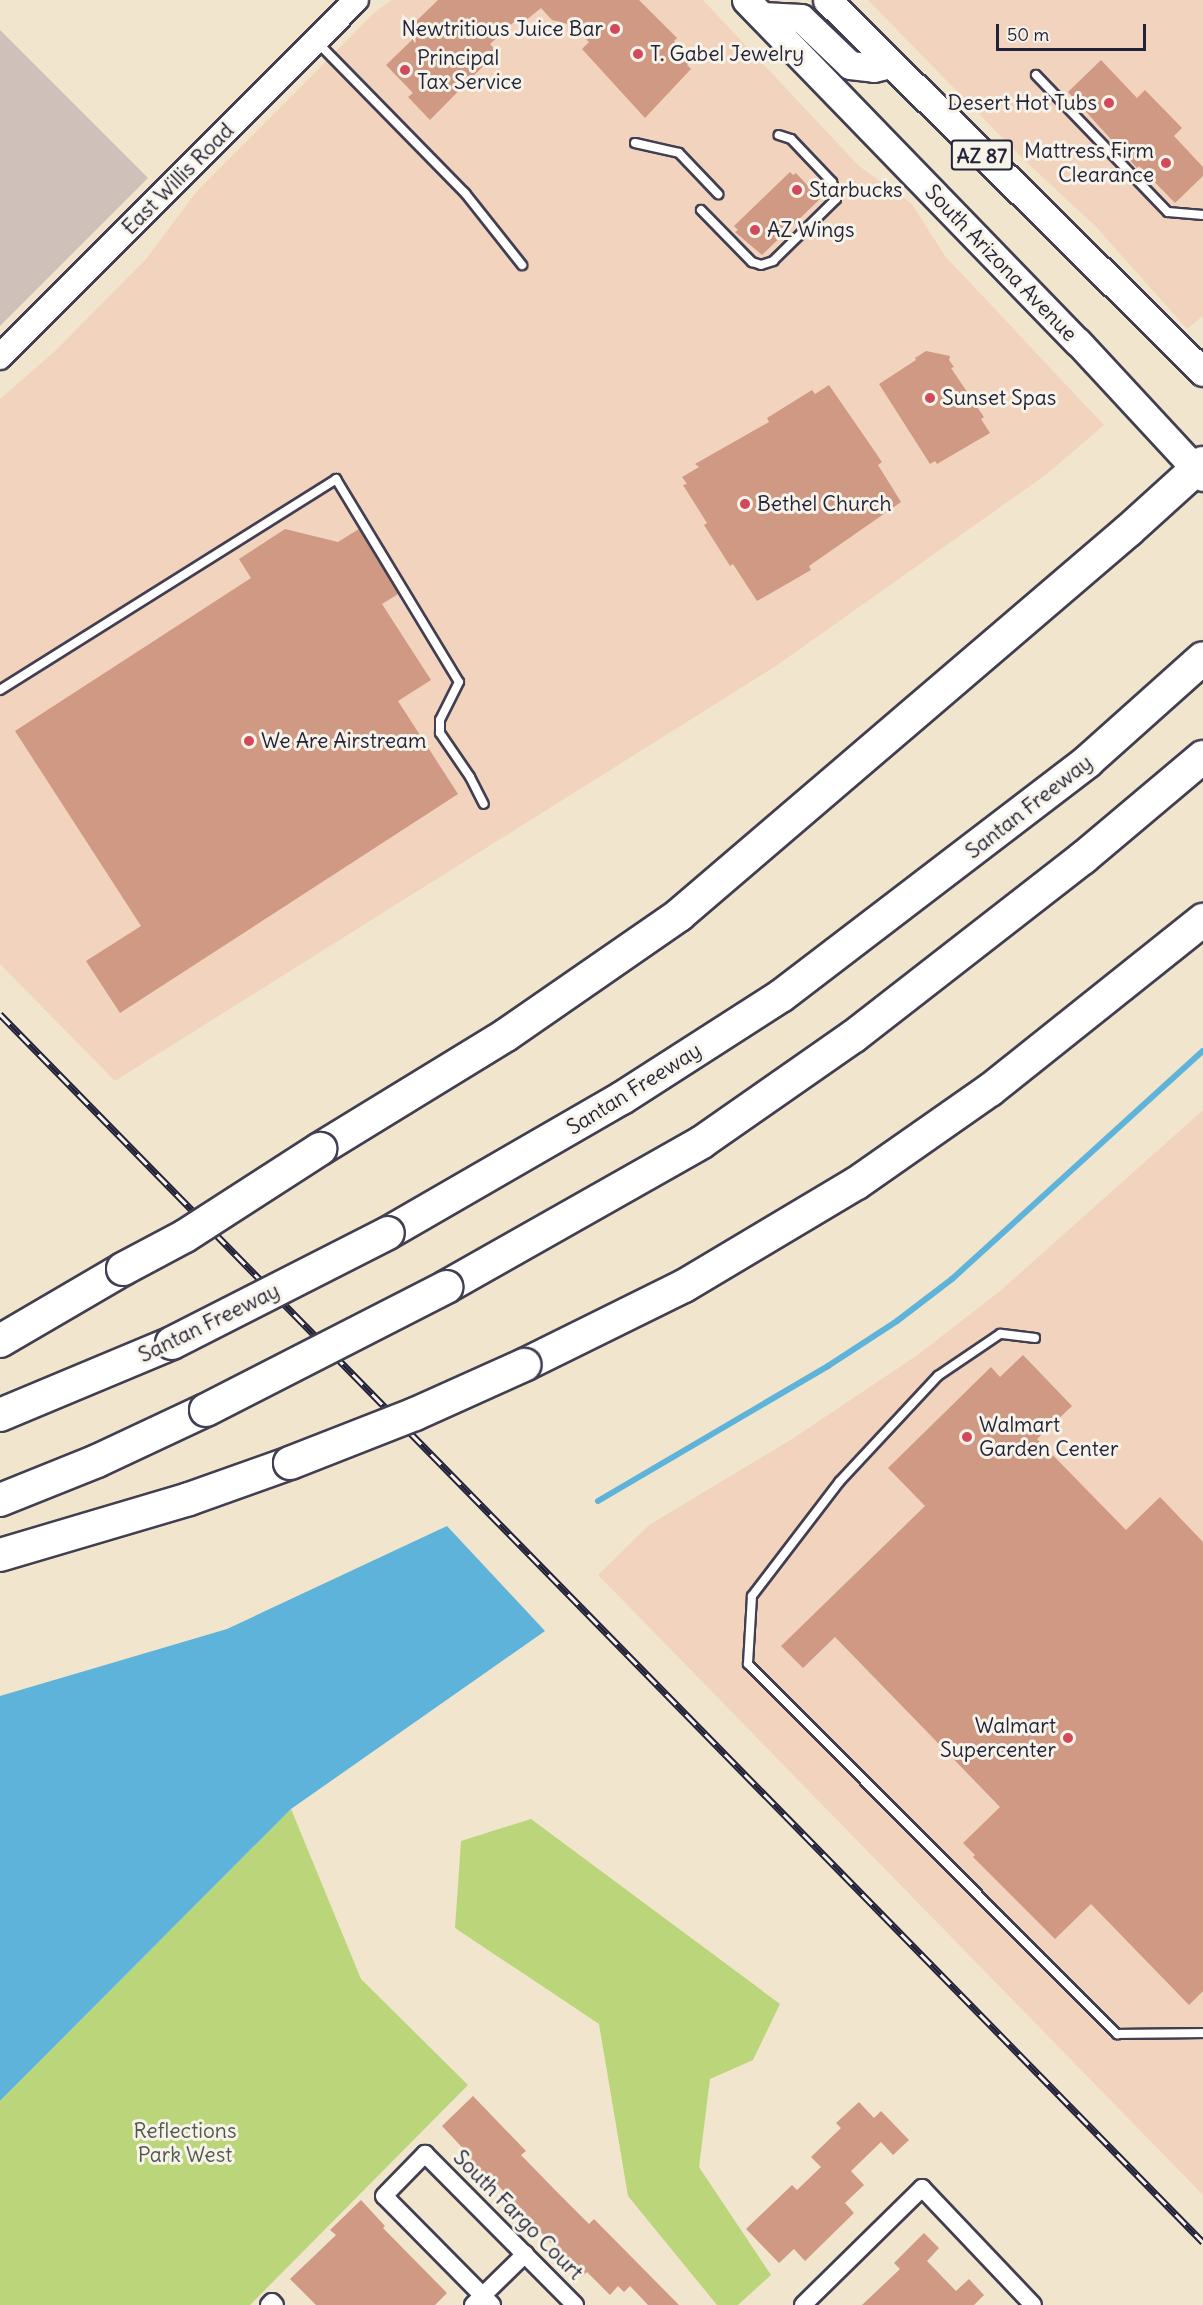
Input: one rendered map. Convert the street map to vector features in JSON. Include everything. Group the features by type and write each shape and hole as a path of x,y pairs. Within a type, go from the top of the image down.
{"highway":[{"path":"0,1341 123,1269 185,1236 320,1149 506,1035 679,915 1201,470"},
{"name":"Santan Freeway","path":"0,1415 172,1343 388,1233 622,1098 781,996 1088,762 1203,658"},
{"path":"0,1500 98,1461 206,1410 446,1287 702,1142 854,1036 1083,858 1203,757"},
{"path":"0,1555 189,1499 290,1463 415,1414 524,1365 684,1286 857,1183 990,1090 1203,920"}],"main road":[{"name":"AZ 87","path":"827,0 1203,372"},
{"path":"754,8 801,18 850,65 874,68 890,64"},
{"name":"South Arizona Avenue","path":"754,8 1201,470"}],"street":[{"name":"East Willis Road","path":"0,357 354,1"},
{"name":"South Fargo Court","path":"483,2302 384,2196 425,2154 575,2305"},
{"path":"803,2305 922,2188 1033,2305"},
{"path":"483,2302 525,2254"},
{"path":"269,2305 272,2302 275,2305"}],"lane":[{"path":"316,41 465,193 522,265"},
{"path":"1036,75 1168,212 1203,215"},
{"path":"701,210 752,262 761,265 773,261 836,199 832,182 791,139 779,135"},
{"path":"635,143 679,153 718,194"},
{"path":"0,690 336,479 459,682 440,720 440,734 470,777 484,804"},
{"path":"1035,1338 1000,1334 938,1376 840,1481 752,1596 748,1664 1117,2034 1203,2033"}],"shaded area":[{"path":"391,0 703,0 859,166 912,204 945,256 1104,425 1047,474 776,666 115,1081 0,964 0,399 55,351 146,259 196,192 374,13"},
{"path":"868,0 1203,0 1203,316 1187,329 1096,227 1019,155"},
{"path":"0,30 148,178 0,326"},
{"path":"1203,1110 1203,2195 598,1575 649,1525 792,1439 916,1356 1000,1291"}],"green space":[{"name":"Reflections Park West","path":"291,1809 361,1979 468,2085 250,2305 0,2305 0,2101"},
{"path":"531,1819 780,2004 753,2060 710,2079 699,2167 771,2275 738,2305 717,2305 628,2196 599,2024 455,1928 461,1841"}],"water":[{"path":"447,1526 545,1631 291,1809 0,2101 0,1696 227,1629"}],"building":[{"path":"438,0 639,0 677,38 674,41 692,60 687,65 691,69 645,118 582,49 589,42 572,25 552,20 541,8 525,21 514,22 490,44 497,52 430,120 408,97 413,93 386,65 415,37 408,29"},
{"path":"1101,60 1137,98 1145,90 1182,128 1174,136 1203,167 1203,176 1175,203 1139,166 1137,168 1068,92"},
{"path":"790,172 793,175 796,173 820,199 762,255 735,232 738,230 734,226"},
{"name":"Sunset Spas","path":"926,351 950,356 949,360 954,367 951,368 984,417 981,419 990,433 937,464 935,461 930,464 879,384"},
{"path":"829,385 882,462 878,465 901,502 809,566 811,570 757,601 733,564 730,566 704,525 707,523 683,485 687,484 682,477 699,467 695,464 769,422 767,418 812,390 815,394"},
{"path":"285,529 338,542 359,529 398,594 382,604 431,680 398,701 458,794 120,1013 86,961 141,926 15,731 251,578 239,559"},
{"name":"Walmart Supercenter","path":"1023,1355 1072,1406 1037,1439 1126,1530 1160,1497 1203,1542 1203,1991 1189,2005 1091,1904 1055,1939 973,1857 975,1855 963,1843 1000,1807 835,1637 803,1668 781,1646 925,1506 888,1468 991,1367 1000,1377"},
{"path":"473,2096 526,2151 521,2155 555,2190 589,2224 594,2219 679,2305 648,2305 630,2286 624,2292 618,2286 610,2295 587,2272 582,2277 494,2181 490,2185 468,2162 472,2158 442,2126"},
{"path":"859,2102 874,2118 881,2111 909,2140 893,2155 881,2142 851,2171 864,2185 845,2203 854,2213 805,2261 794,2249 779,2263 746,2229 792,2185 797,2190 821,2167 811,2157 841,2128 836,2123"},
{"path":"361,2200 385,2226 383,2228 447,2293 435,2305 316,2305 290,2279 336,2235 330,2230"},
{"path":"924,2233 939,2248 927,2261 956,2291 969,2279 984,2295 974,2305 862,2305 900,2269 894,2263"}],"waterway":[{"path":"598,1501 828,1366 897,1321 952,1279 1203,1051"}],"railway":[{"path":"0,1014 1203,2242"}],"place":[{"name":"Newtritious Juice Bar","path":"615,29"},
{"name":"T. Gabel Jewelry","path":"638,54"},
{"name":"Principal Tax Service","path":"405,70"},
{"name":"Desert Hot Tubs","path":"1109,103"},
{"name":"Mattress Firm Clearance","path":"1166,163"},
{"name":"Starbucks","path":"797,190"},
{"name":"AZ Wings","path":"755,230"},
{"name":"Sunset Spas","path":"930,398"},
{"name":"Bethel Church","path":"745,504"},
{"name":"We Are Airstream","path":"249,741"},
{"name":"Walmart Garden Center","path":"967,1437"},
{"name":"Walmart Supercenter","path":"1068,1738"}]}
